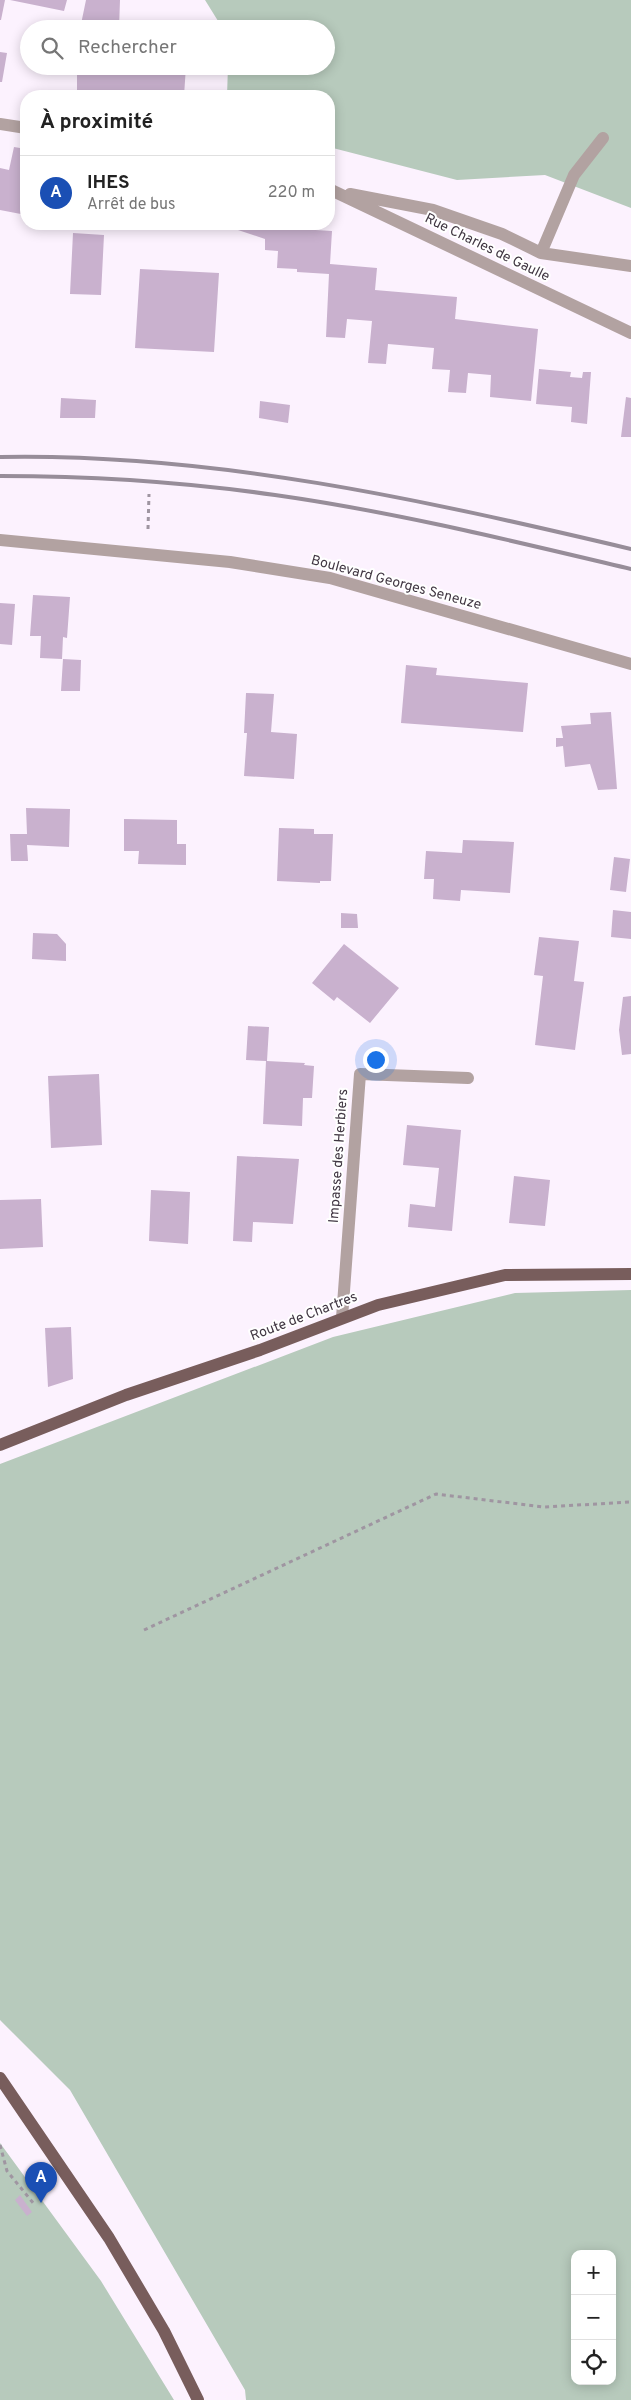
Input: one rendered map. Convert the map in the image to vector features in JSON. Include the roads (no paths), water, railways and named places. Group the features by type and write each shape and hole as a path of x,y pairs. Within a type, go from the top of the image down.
{"main road":[{"name":"Route de Chartres","path":"0,1445 126,1395 260,1350 378,1305 505,1275 631,1274"},
{"path":"0,2078 109,2238 164,2331 196,2395 206,2400"}],"street":[{"path":"0,124 20,127"},
{"path":"541,253 574,176 602,138"},
{"name":"Rue Charles de Gaulle","path":"335,190 433,210 502,234 541,253 631,266"},
{"name":"Rue Charles de Gaulle","path":"335,192 631,333"},
{"name":"Boulevard Georges Seneuze","path":"0,540 230,562 330,578 631,664"},
{"name":"Impasse des Herbiers","path":"342,1318 360,1074 468,1078"}],"railway":[{"path":"0,457 80,458 160,463 239,471 397,497 631,549"},
{"path":"0,476 138,481 275,495 409,519 631,569"}],"place":[{"name":"IHES","path":"41,2203"}]}
